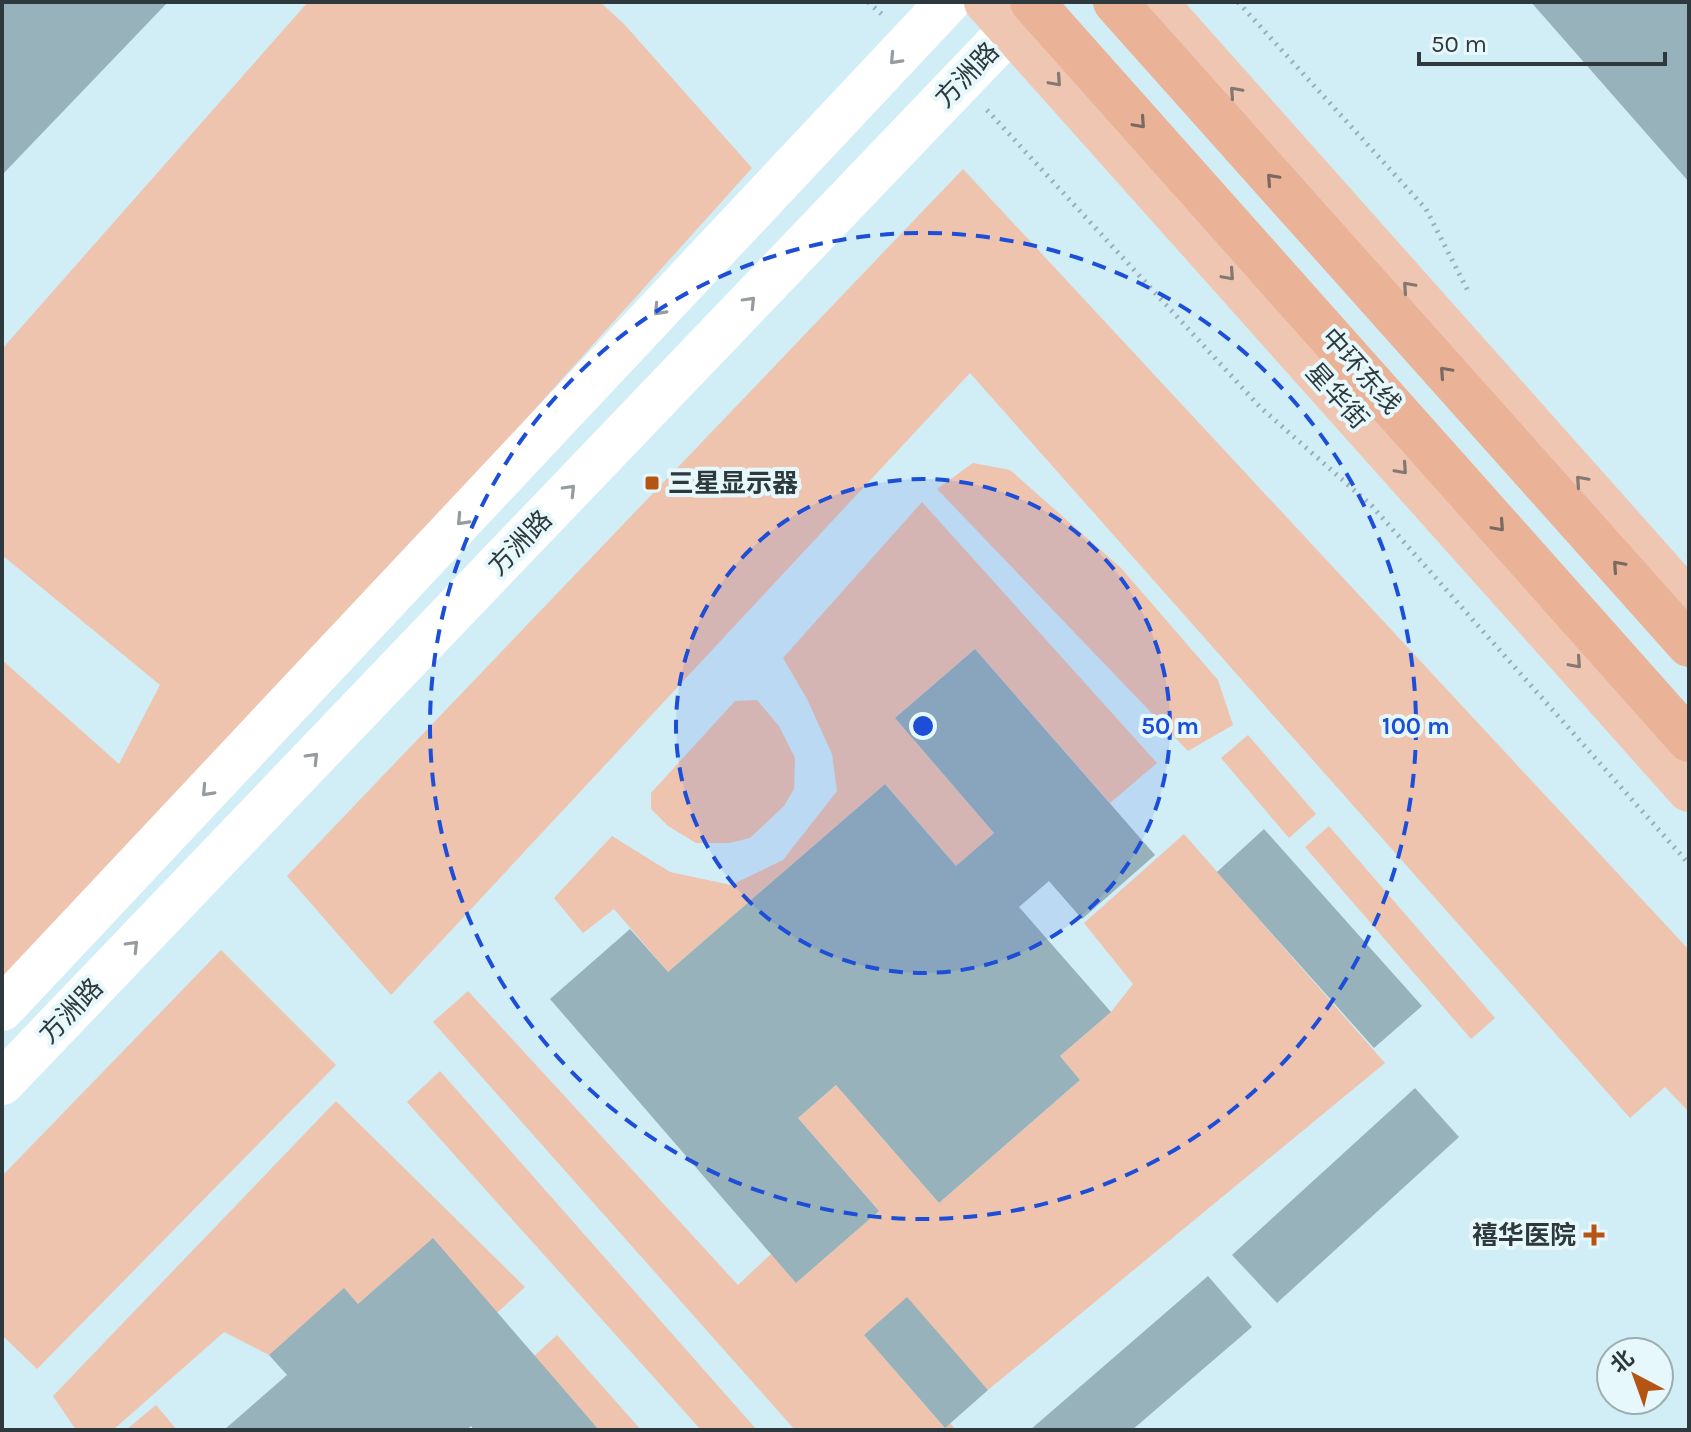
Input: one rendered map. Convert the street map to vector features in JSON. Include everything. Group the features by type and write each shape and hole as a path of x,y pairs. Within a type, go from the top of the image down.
{"highway":[{"path":"1115,2 1682,625"},
{"name":"中环东线","path":"1016,9 1689,740"}],"main road":[{"name":"方洲路","path":"2,1009 948,2"},
{"path":"1155,2 1682,625"},
{"name":"方洲路","path":"2,1083 958,83 1016,9"},
{"name":"星华街","path":"1016,9 1689,790"}],"path":[{"path":"868,2 912,41"},
{"path":"1238,2 1426,209 1472,300"},
{"path":"958,83 996,118 1260,407 1372,506 1689,864"}],"shaded area":[{"path":"308,2 600,2 624,24 752,168 245,731 2,979 2,660 119,764 160,685 2,555 2,349"},
{"path":"963,169 1689,950 1689,1112 1665,1087 1630,1118 970,373 391,995 287,876"},
{"path":"973,463 1010,470 1121,568 1218,680 1233,725 1188,751 937,489"},
{"path":"922,502 1157,763 1110,803 975,649 895,718 994,833 956,866 885,784 668,972 614,909 583,933 554,898 612,836 670,872 731,885 783,860 837,791 832,754 807,699 783,658"},
{"path":"757,700 779,726 795,758 794,789 784,806 750,838 729,843 696,843 668,826 651,809 651,793 735,701"},
{"path":"1248,735 1316,814 1289,838 1221,758"},
{"path":"1329,826 1495,1018 1471,1039 1305,847"},
{"path":"1184,834 1385,1063 988,1390 907,1298 864,1335 944,1427 950,1423 956,1430 795,1430 433,1022 468,991 738,1285 771,1254 797,1282 879,1211 798,1118 836,1085 939,1203 1080,1080 1060,1056 1111,1012 1133,984 1084,923"},
{"path":"221,950 336,1065 37,1369 2,1335 2,1176"},
{"path":"440,1071 757,1430 701,1430 407,1102"},
{"path":"336,1101 525,1287 497,1313 433,1239 358,1304 344,1289 269,1355 224,1332 113,1430 76,1430 53,1396"},
{"path":"557,1335 641,1430 599,1430 534,1356"},
{"path":"156,1405 177,1430 126,1430"}],"building":[{"path":"2,2 168,2 2,175"},
{"path":"1531,2 1689,2 1689,182"},
{"path":"975,649 1155,855 1082,919 1049,881 1019,907 1111,1012 1060,1056 1080,1080 939,1203 836,1085 798,1118 879,1211 796,1283 550,999 630,929 668,972 885,784 956,866 994,833 895,718"},
{"path":"1264,829 1422,1006 1374,1048 1217,872"},
{"path":"1415,1088 1459,1137 1277,1303 1232,1255"},
{"path":"433,1238 599,1430 474,1430 471,1426 467,1430 224,1430 287,1375 269,1355 344,1288 358,1304"},
{"path":"1208,1276 1252,1327 1132,1430 1030,1430"},
{"path":"907,1297 988,1390 945,1428 864,1335"}],"place":[{"name":"三星显示器","path":"652,483"},
{"name":"禧华医院","path":"1594,1235"}]}
